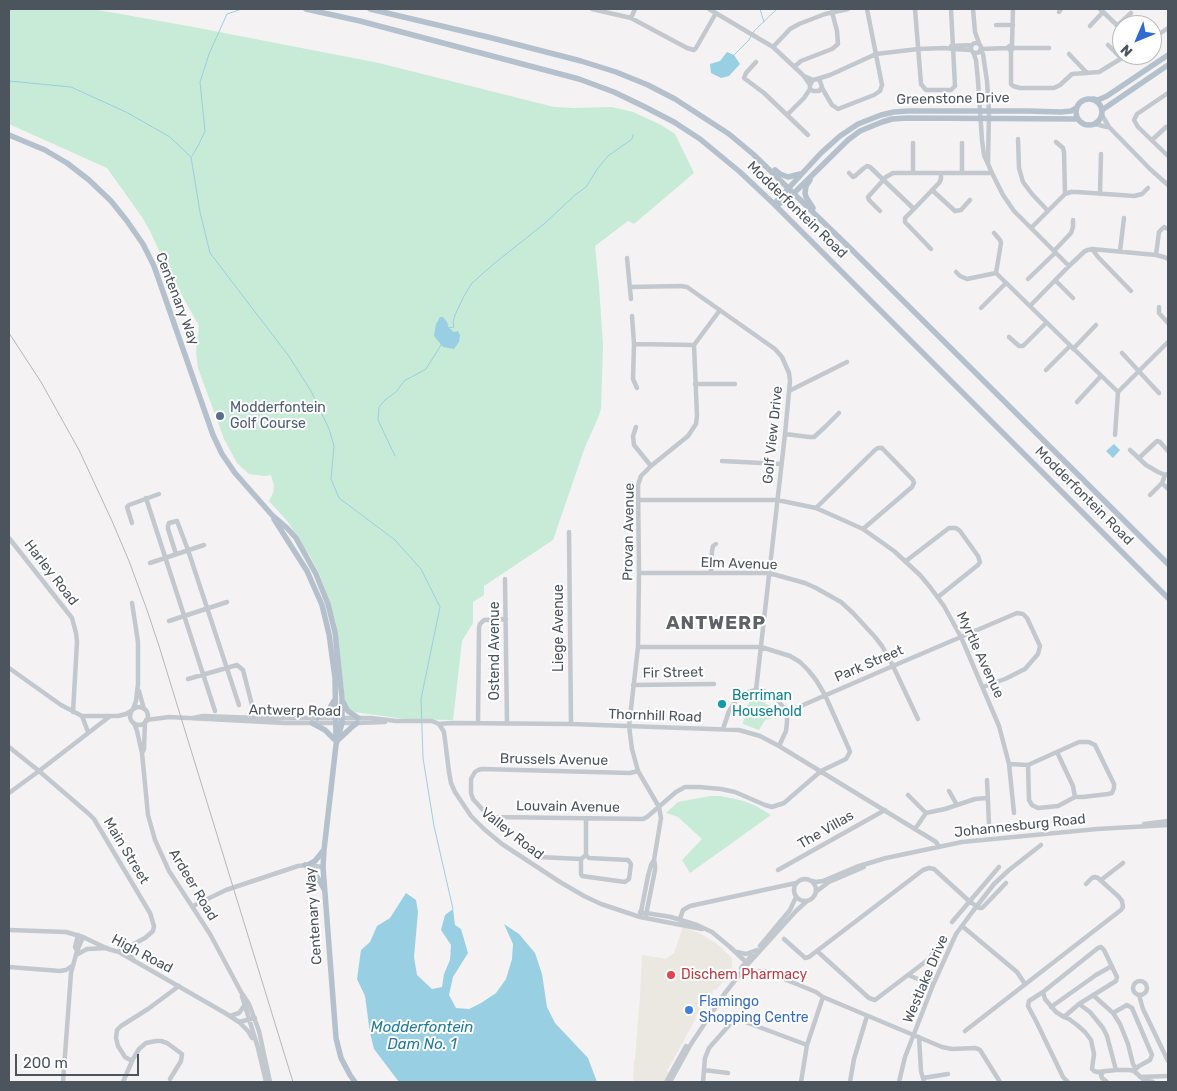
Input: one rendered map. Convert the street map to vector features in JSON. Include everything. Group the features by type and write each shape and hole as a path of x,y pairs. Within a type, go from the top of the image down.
{"main road":[{"name":"Modderfontein Road","path":"306,9 360,21 579,79 614,92 643,106 700,139 740,172 775,205 1168,598"},
{"name":"Modderfontein Road","path":"370,9 500,40 616,72 648,85 729,134 789,188 1168,564"},
{"path":"1168,55 1107,96 1098,100 1089,99 1081,101 1076,108 1078,120 1086,125 1095,124 1098,122 1102,112 1168,65"},
{"path":"1093,99 1099,104 1102,112"},
{"name":"Greenstone Drive","path":"775,205 794,193 854,135 882,122 907,118 981,119 989,115 1028,111 1062,112 1071,111 1076,108"},
{"name":"Greenstone Drive","path":"775,205 802,173 840,136 858,124 881,115 908,111 980,111 989,115 1078,120"},
{"name":"Centenary Way","path":"9,135 44,150 67,163 89,180 127,220 143,244 154,266 210,428 222,454 235,473 272,515 296,538 316,574 328,604 335,632 342,698 342,721 337,742 323,867 336,1038 341,1058 355,1082"},
{"path":"753,154 784,176 792,177 802,173"},
{"path":"815,172 806,186 806,197 814,209 852,250"},
{"name":"Centenary Way","path":"272,515 307,571 322,605 329,634 335,678 337,742"},
{"path":"335,700 328,711 314,721 337,742 358,721 345,708 342,698"},
{"path":"324,850 315,861 307,865 325,890"}],"street":[{"path":"592,9 631,18 694,50 716,13"},
{"path":"631,18 635,9"},
{"path":"709,9 772,47 816,86 832,105 838,109 877,94 882,86 868,9"},
{"path":"772,47 794,27 832,12 848,9"},
{"path":"916,9 921,84 926,90 951,90 955,86 950,9"},
{"path":"974,9 976,32 984,61 989,115 988,165"},
{"path":"1013,9 1010,81 1016,88 1054,88 1072,74 1095,73 1112,64"},
{"path":"1090,26 1102,10 1112,20"},
{"path":"794,67 801,61 838,44 832,12"},
{"path":"996,25 1013,25"},
{"path":"976,32 972,48 976,60 984,155 1008,204 1069,266"},
{"path":"972,48 974,43 980,47 993,48 1049,48"},
{"path":"1108,45 1112,49"},
{"path":"787,115 830,75 876,54 953,47 972,48 977,53 980,47"},
{"path":"984,61 993,48"},
{"path":"1069,54 1087,73"},
{"path":"756,62 744,78 764,93 808,135"},
{"path":"1168,93 1137,114 1134,120 1168,156"},
{"path":"1102,112 1109,127 1168,185"},
{"path":"1095,124 1109,127"},
{"path":"1152,140 1166,127"},
{"path":"1018,139 1019,168 1023,182 1048,211"},
{"path":"1056,142 1063,148 1064,152 1065,194"},
{"path":"913,143 913,173"},
{"path":"962,143 962,173"},
{"path":"1100,194 1101,154"},
{"path":"849,173 853,177 869,166 914,209"},
{"path":"880,211 868,198 893,173 992,173"},
{"path":"931,249 905,221 905,218 940,181 942,173"},
{"path":"1031,228 1065,194 1077,192 1138,196 1148,188"},
{"path":"932,190 955,211 961,210 970,200"},
{"path":"1120,251 1124,218"},
{"path":"1028,279 1071,233 1073,220"},
{"path":"1156,254 1159,232 1164,227 1168,229"},
{"path":"994,233 1001,243 996,273"},
{"path":"1092,249 1132,291"},
{"path":"1030,306 1085,251 1092,249 1156,254 1168,260"},
{"path":"627,258 630,299"},
{"path":"956,272 967,279 996,273"},
{"path":"996,273 1118,392"},
{"path":"1055,280 1073,298"},
{"path":"981,308 1006,284"},
{"name":"Golf View Drive","path":"630,287 687,287 779,352 789,373 785,434 756,690"},
{"path":"1159,307 1159,313 1168,323"},
{"path":"634,344 694,345 720,310"},
{"path":"632,316 634,344 633,379 637,388"},
{"path":"1009,337 1019,346 1023,346 1046,323"},
{"path":"1046,370 1096,325"},
{"path":"1115,435 1118,392 1168,342"},
{"name":"Provan Avenue","path":"659,807 638,771 632,749 629,726 638,647 639,480 650,466 688,436 696,424 694,345"},
{"path":"1122,353 1160,393"},
{"path":"789,391 847,362"},
{"path":"1077,402 1101,376"},
{"path":"695,384 735,384"},
{"path":"785,434 814,436 839,413"},
{"path":"636,427 633,436 634,445 650,466"},
{"path":"1139,458 1157,441 1168,451"},
{"path":"816,508 875,450 882,448 914,483 912,487 863,529"},
{"path":"1130,450 1146,465 1167,475 1150,495"},
{"path":"722,461 781,464"},
{"path":"1162,483 1168,489"},
{"path":"132,523 127,508 129,505 159,494"},
{"path":"146,498 215,711"},
{"name":"Myrtle Avenue","path":"638,500 777,500 816,508 863,529 906,561 920,575 944,606 961,637 983,687 999,726 1009,764 1014,813"},
{"path":"176,554 168,529 169,523 178,522 239,706"},
{"path":"906,561 949,528 956,528 960,531 978,556 980,562 938,597"},
{"name":"Liege Avenue","path":"569,532 571,724"},
{"name":"Harley Road","path":"9,538 72,618 77,642 73,712"},
{"path":"711,573 712,548 716,544"},
{"path":"150,563 204,545"},
{"name":"Elm Avenue","path":"639,573 769,574 805,583 841,602 875,637 893,666 918,719"},
{"name":"Ostend Avenue","path":"505,579 507,723"},
{"path":"169,621 227,602"},
{"path":"132,603 138,642 138,684 136,701 130,716 133,723"},
{"name":"Park Street","path":"787,712 1017,613 1024,614 1040,646 1038,654 1025,669 983,687"},
{"path":"478,723 480,624 484,620 506,619"},
{"path":"638,647 760,647 790,656 800,662 816,680 825,695 850,749 848,756 844,760 821,770"},
{"path":"188,679 237,666 243,670 252,706 259,718"},
{"path":"9,668 61,705 82,716 118,716 126,714 137,707 145,710"},
{"path":"118,716 126,718 133,723 141,724 145,721 147,716 138,684"},
{"name":"Fir Street","path":"633,685 714,684"},
{"path":"723,729 729,711 737,699 756,690 764,691 783,705 787,712 786,731 779,746"},
{"path":"248,718 252,706"},
{"name":"Antwerp Road","path":"145,710 154,715 202,720 396,720 427,722"},
{"path":"82,716 88,732"},
{"name":"Antwerp Road","path":"193,718 203,716 314,721"},
{"path":"9,792 109,717"},
{"name":"Antwerp Road","path":"145,721 168,717"},
{"name":"Ardeer Road","path":"142,753 144,749 145,721"},
{"name":"Thornhill Road","path":"427,722 439,724 571,724 739,730 760,736 821,770 936,842 939,847"},
{"name":"Ardeer Road","path":"133,723 137,731 142,753 147,809 155,840 169,871 193,906 249,1004 263,1046 270,1082"},
{"name":"Valley Road","path":"439,724 444,732 451,783 471,816 484,829 510,850 560,882 601,904 644,915"},
{"path":"1009,764 1028,765 1079,742 1092,743 1095,745 1114,784 1113,790 1108,794 1075,797 1054,807 1038,808 1030,803 1029,800 1028,765"},
{"name":"Main Street","path":"9,747 89,814 98,825 153,919 153,931 135,944"},
{"path":"1057,752 1073,786 1075,797"},
{"name":"Brussels Avenue","path":"472,775 482,769 630,773 638,771"},
{"name":"Louvain Avenue","path":"472,775 473,799 490,816 643,819 685,787 735,792 769,807 776,807 784,803 821,770"},
{"path":"987,780 989,824"},
{"path":"949,792 957,805"},
{"path":"908,795 926,813"},
{"path":"914,829 926,813 975,799 987,798"},
{"path":"644,915 648,876 654,860 661,818 659,807"},
{"name":"The Villas","path":"778,870 885,810"},
{"path":"586,818 586,855"},
{"name":"Johannesburg Road","path":"812,881 820,882 873,862 979,840 1168,823"},
{"name":"Westlake Drive","path":"923,1080 916,1036 933,985 949,949 976,906 1002,876 1042,845"},
{"name":"Johannesburg Road","path":"817,891 828,882 845,875 907,854"},
{"path":"581,859 582,876 625,882 629,879 631,864 628,860 589,858 586,855"},
{"path":"538,857 581,859 586,855"},
{"path":"1101,880 1124,863"},
{"path":"193,906 226,890 307,865 323,867"},
{"path":"952,922 999,867"},
{"path":"784,939 805,958 809,957 928,868 934,869 969,901 982,908 1006,883"},
{"path":"965,1031 1121,910 1123,907 1122,902 1118,896 1101,880 1095,877 1086,884"},
{"path":"670,1082 701,1028 756,950 786,919 807,901 814,898 817,891 812,881 802,879 796,883 690,906 683,910 680,919"},
{"path":"666,1082 698,1026 747,963 786,919 796,897 794,890 796,883"},
{"path":"781,886 794,890"},
{"path":"796,897 799,900 807,901"},
{"path":"644,915 680,919 698,925 702,929"},
{"path":"644,915 712,932 747,963"},
{"path":"962,926 1017,972 1025,984"},
{"name":"High Road","path":"9,930 66,932 81,936 119,952 230,1016 250,1034 258,1048"},
{"path":"63,1082 72,966 76,953 75,947 81,936"},
{"path":"817,951 872,1000 878,998 929,959 942,940"},
{"path":"119,952 135,944"},
{"path":"134,961 131,955 135,944"},
{"path":"730,947 742,954 756,950"},
{"path":"1064,1017 1078,1004 1116,981 1117,977 1101,947 1029,1001 1028,1006 1063,1077 1068,1082"},
{"path":"76,953 87,949 108,948"},
{"path":"9,968 60,971 72,966"},
{"path":"1051,1007 1112,966"},
{"path":"755,972 765,971 816,992 823,998 948,1048 978,1049 1000,1082"},
{"path":"908,975 933,985"},
{"path":"132,1061 125,1057 118,1046 117,1030 179,986"},
{"name":"Ardeer Road","path":"241,992 266,1082"},
{"path":"1042,992 1045,1000 1051,1007 1077,1025 1088,1036 1093,1046 1094,1054 1092,1069 1097,1072 1135,1070 1150,1060 1152,1055 1132,1008 1127,1005 1114,1013"},
{"path":"1093,995 1114,1013 1125,1034 1135,1070 1146,1082 1153,1082"},
{"path":"1139,995 1143,1009 1168,1061"},
{"path":"801,1082 807,1044 823,998"},
{"path":"1078,1004 1090,1012 1104,1028 1108,1036 1116,1070"},
{"path":"230,1016 239,1013 244,1005"},
{"path":"850,1082 854,1059 866,1016"},
{"path":"238,1022 255,1018"},
{"path":"703,1082 705,1058 709,1048 732,1022 737,1020 807,1044"},
{"path":"899,1082 905,1058 916,1036"},
{"path":"123,1082 139,1050 146,1043 156,1041 167,1043 180,1052 182,1056 170,1079"},
{"path":"704,1070 728,1073"},
{"path":"1103,1072 1101,1076 1107,1082"},
{"path":"923,1080 948,1074"},
{"path":"1140,1077 1168,1076"}],"shaded area":[{"path":"683,927 699,933 716,943 732,958 732,971 716,990 714,989 695,1017 663,1082 633,1082 642,955 666,959 674,953"}],"green space":[{"path":"9,9 92,9 188,26 379,63 554,107 612,107 633,112 675,134 694,173 634,224 628,221 595,246 603,345 601,409 585,447 553,540 484,586 484,595 473,602 473,623 462,641 453,720 405,719 354,712 349,709 345,702 336,623 320,575 288,522 269,501 274,486 271,475 249,474 237,463 224,439 198,368 196,352 199,326 142,217 107,168 9,124"},
{"path":"759,700 772,707 776,712 776,717 765,720 759,730 743,724 745,709 751,701"},
{"path":"710,796 721,796 744,801 771,815 690,873 682,860 702,839 678,817 666,813 678,802"}],"water":[{"path":"727,52 734,55 740,64 729,76 721,78 711,73 710,64 720,61"},
{"path":"440,317 443,317 449,328 454,332 458,331 460,335 459,342 454,349 443,347 434,336 436,324"},
{"path":"1114,444 1120,450 1113,458 1106,451"},
{"name":"Modderfontein Dam No. 1","path":"406,893 416,900 418,912 414,957 417,975 432,989 442,987 444,974 450,960 451,945 441,930 445,915 453,909 455,925 461,929 468,953 453,977 449,995 456,1008 469,1009 481,1003 496,993 506,979 512,959 513,944 504,924 519,934 535,953 542,974 547,1007 555,1023 588,1058 597,1082 399,1082 374,1049 365,996 357,979 361,950 370,942 377,926 390,918"}],"waterway":[{"path":"760,9 764,22"},
{"path":"753,33 777,9"},
{"path":"192,156 205,131 200,82 209,54 227,14 239,10"},
{"path":"734,55 751,36"},
{"path":"9,81 71,87 126,112 170,137 191,157 200,212 210,253 288,355 311,391 329,429 334,446 331,479 339,498 395,540 421,569 440,607 421,699 423,758 434,826 453,909"},
{"path":"448,328 454,327 455,315 472,283 586,187 608,156 632,139 633,135"},
{"path":"395,456 378,420 379,407 397,391 404,381 426,369 441,343"}],"railway":[{"path":"9,333 41,382 79,450 129,561 159,646 293,1082"}],"place":[{"name":"Modderfontein Golf Course","path":"220,416"},
{"name":"Berriman Household","path":"722,704"},
{"name":"Dischem Pharmacy","path":"671,975"},
{"name":"Flamingo Shopping Centre","path":"689,1010"}],"district":[{"name":"ANTWERP","path":"716,624"}]}
